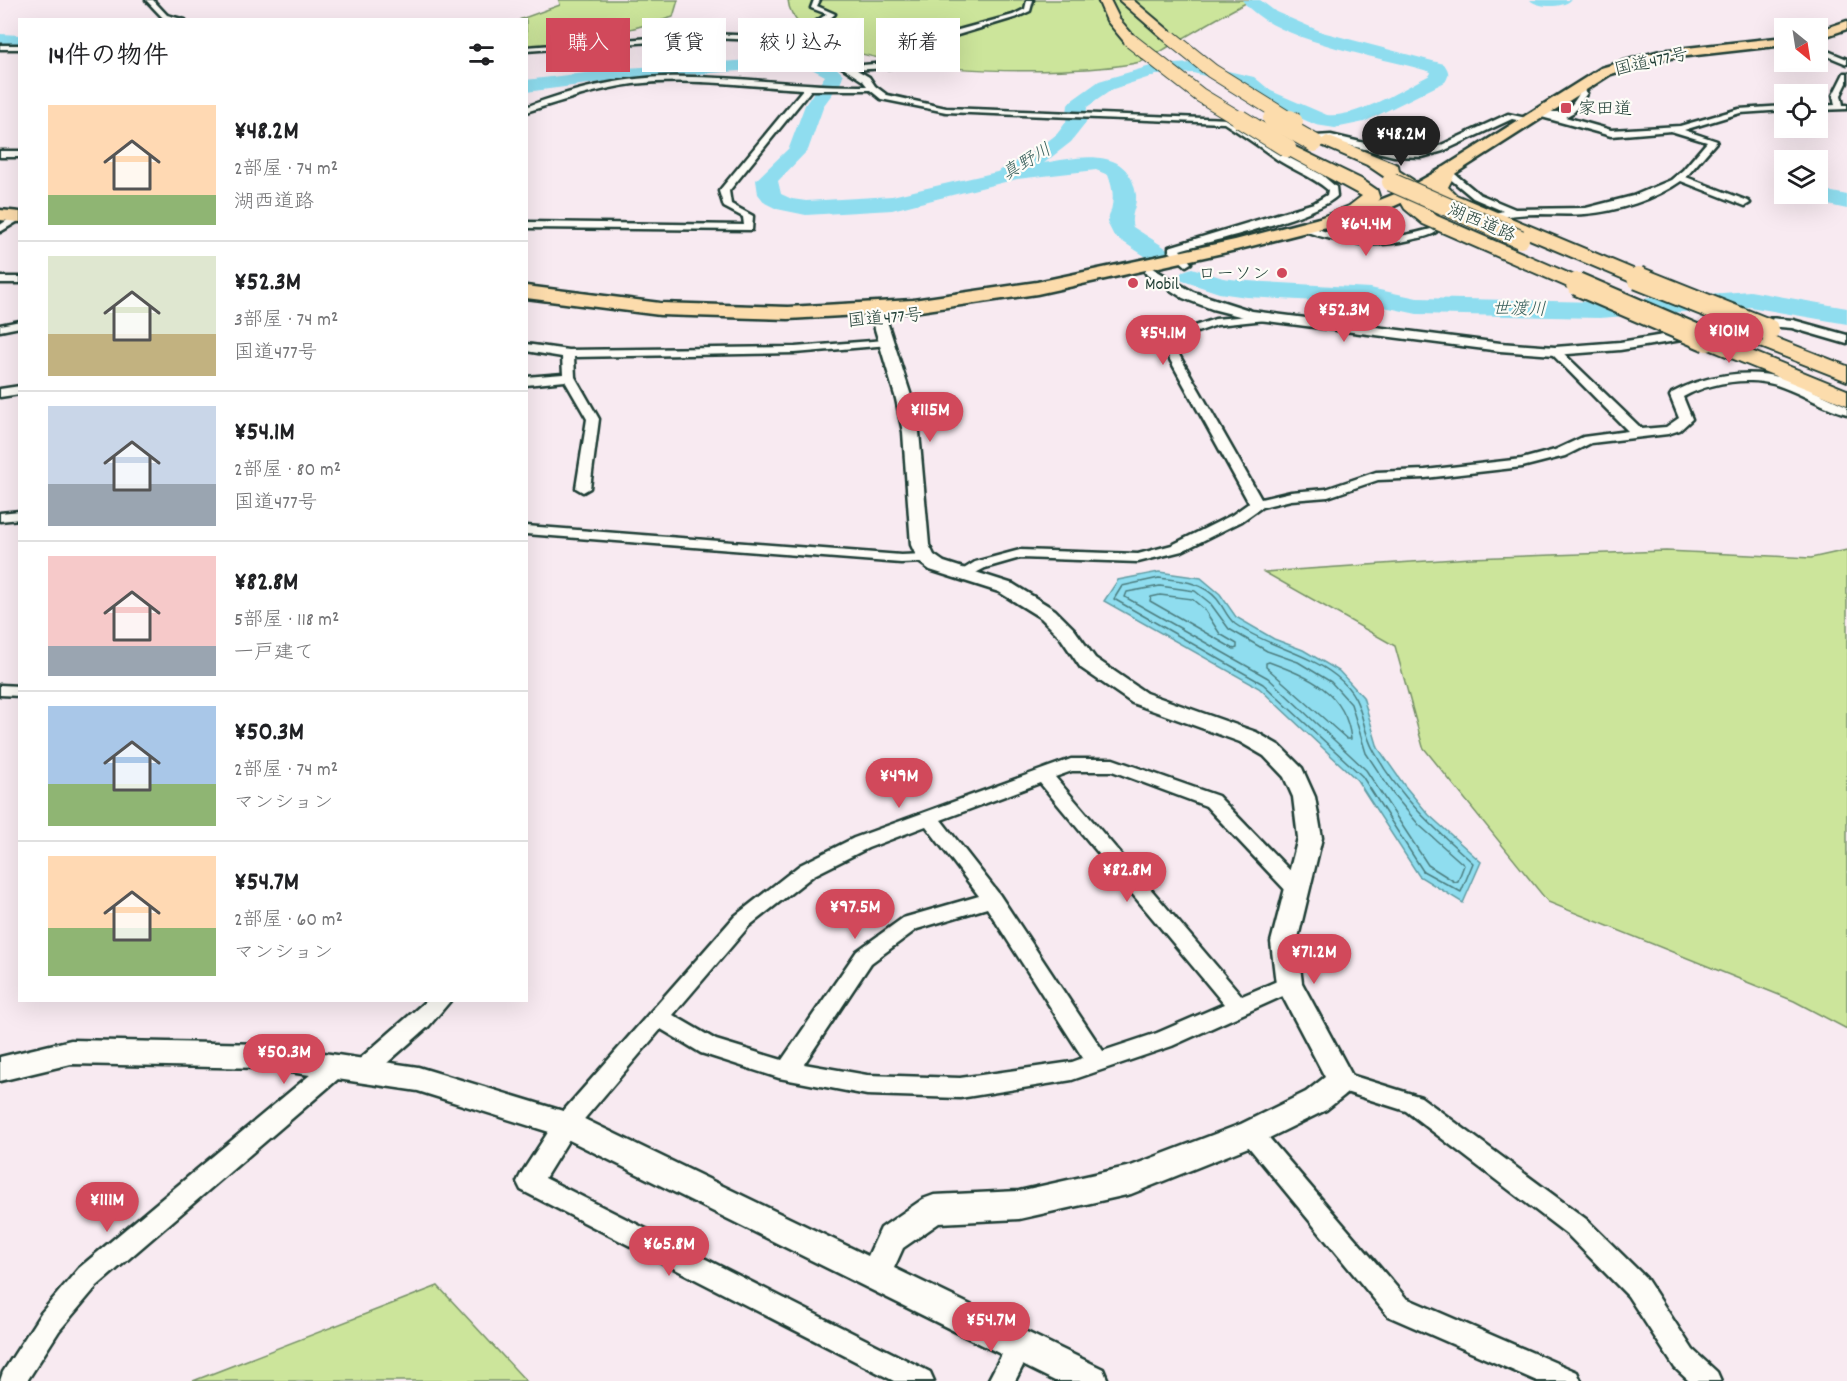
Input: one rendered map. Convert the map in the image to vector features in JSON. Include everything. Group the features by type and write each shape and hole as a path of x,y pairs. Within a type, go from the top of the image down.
{"highway":[{"path":"1104,0 1114,21 1131,41 1200,95 1287,148 1355,183 1371,194 1368,203 1324,223"},
{"name":"湖西道路","path":"1115,0 1165,38 1217,85 1391,182 1653,295 1757,332 1847,374"},
{"path":"1125,0 1165,38"},
{"path":"1828,32 1847,25"},
{"name":"国道477号","path":"528,292 627,306 685,311 878,314 1004,294 1183,259 1371,210 1447,172 1606,71 1632,62 1682,52 1774,42"},
{"path":"1320,142 1402,171 1447,172"},
{"path":"1374,162 1398,177 1413,190"},
{"path":"1447,172 1439,184 1439,190 1462,205 1638,278 1757,332 1847,363"},
{"path":"1355,183 1382,189 1413,190 1462,205"},
{"path":"1413,190 1411,205 1430,226"},
{"path":"0,206 18,214"},
{"path":"0,215 18,214"},
{"path":"1324,223 1378,215 1430,226 1577,284 1847,398"},
{"name":"国道477号","path":"528,305 621,317 714,323 801,323 1023,301 1152,272 1183,259"}],"street":[{"path":"149,0 165,17 171,18"},
{"path":"818,0 813,7 832,15 827,18"},
{"path":"864,67 911,63 948,51 936,39 1015,16 1028,10 1030,0"},
{"path":"528,49 738,37"},
{"path":"0,47 18,47"},
{"path":"1828,49 1847,51"},
{"path":"1828,53 1847,62"},
{"path":"857,72 872,88 890,99 946,111 1226,121 1266,145 1275,154 1329,183 1334,189 1332,196 1317,205 1173,249 1183,259"},
{"path":"1828,108 1843,107 1837,95 1847,75"},
{"path":"528,109 564,97 645,80 687,79 811,88 872,88"},
{"path":"528,225 749,228 748,216 727,205 724,191 811,88"},
{"path":"1558,118 1565,116 1577,105 1583,93 1578,89"},
{"path":"1266,145 1316,137 1331,138 1394,153 1422,154 1440,149 1511,116 1558,118 1611,133 1672,129 1739,111 1774,109"},
{"path":"1498,215 1528,209 1586,211 1612,207 1681,178 1713,141 1672,129"},
{"path":"0,154 18,154"},
{"path":"1447,172 1476,196 1512,211"},
{"path":"1681,178 1745,203"},
{"path":"0,229 18,215"},
{"path":"1456,226 1484,218"},
{"path":"1304,228 1335,240 1360,243 1385,242 1430,226"},
{"path":"1152,272 1188,295 1217,306 1271,317 1500,346 1555,351 1620,346 1769,322 1792,324 1847,340"},
{"path":"0,280 18,280"},
{"path":"878,314 904,399 911,432 920,545 926,558 937,566 1006,588 1048,614 1067,633 1088,663 1138,698 1248,737 1272,751 1294,773 1304,797 1310,838 1284,942 1289,984 1341,1081 1413,1104 1577,1227 1637,1287 1684,1359 1708,1381"},
{"path":"1257,504 1164,336 1182,334 1215,322 1271,317"},
{"path":"0,328 18,324"},
{"path":"528,347 568,354 795,350 885,343"},
{"path":"1555,351 1638,433"},
{"path":"568,354 569,377 593,419 582,488"},
{"path":"528,381 569,377"},
{"path":"963,574 980,565 1020,554 1138,558 1177,548 1237,518 1257,504 1291,496 1328,493 1376,476 1425,474 1522,463 1560,453 1588,441 1638,433 1652,434 1678,428 1686,419 1676,396 1684,391 1732,379 1770,379 1847,410"},
{"path":"0,393 18,390"},
{"path":"528,530 902,559 926,558"},
{"path":"0,690 18,691"},
{"path":"921,1381 529,1182 566,1124 742,921 807,870 861,843 929,817 1071,765 1113,765 1212,801 1297,890"},
{"path":"1043,775 1239,1007"},
{"path":"929,817 992,899 1098,1062"},
{"path":"788,1070 864,957 910,922 992,899"},
{"path":"658,1017 709,1047 788,1070 867,1085 960,1088 1072,1071 1164,1040 1289,984"},
{"path":"12,1381 50,1322 88,1277 350,1068 422,1020 439,1002"},
{"path":"0,1069 71,1052 263,1056 418,1079 566,1124 1091,1381"},
{"path":"875,1275 892,1238 934,1209 1019,1205 1131,1180 1251,1133 1316,1101 1341,1081"},
{"path":"1251,1133 1397,1307 1568,1381"},
{"path":"1001,1381 1020,1346"}],"green space":[{"path":"559,0 678,0 673,17 642,18 642,26 630,29 630,18 546,18 546,44 528,46 528,18 524,18 560,5"},
{"path":"788,0 1252,0 1140,62 1061,70 1005,71 960,68 960,18 876,18 876,57 864,53 864,18 798,18"},
{"path":"1847,550 1847,1029 1794,1001 1548,902 1423,747 1395,646 1264,572 1471,558 1666,551 1811,558"},
{"path":"438,1286 526,1381 193,1381"}],"water":[{"path":"1159,572 1201,578 1220,594 1236,617 1274,639 1303,650 1339,671 1363,697 1378,748 1404,785 1429,815 1481,862 1463,903 1419,876 1357,780 1259,688 1104,601 1118,580"}],"waterway":[{"name":"真野川","path":"528,86 626,74 738,66 803,63 822,67 834,75 832,82 815,105 798,150 767,180 769,194 778,202 806,208 892,203 1004,177 1042,155 1064,138 1076,123 1078,105 1106,85 1154,70 1193,68 1247,81 1264,95 1323,121 1335,122 1357,118 1439,78 1438,68 1340,43 1292,27 1270,15 1250,0"},
{"name":"真野川","path":"1538,0 1563,0"},
{"name":"真野川","path":"0,39 18,40"},
{"name":"世渡川","path":"1020,173 1084,164 1107,166 1115,170 1125,196 1119,222 1122,231 1163,257"},
{"name":"世渡川","path":"1828,198 1847,202"},
{"name":"世渡川","path":"1192,276 1219,285 1247,289 1370,296 1417,306 1599,310 1750,299 1847,316"}],"place":[{"name":"家田道","path":"1566,108"},
{"name":"ローソン","path":"1282,273"},
{"name":"Mobil","path":"1133,283"}]}
